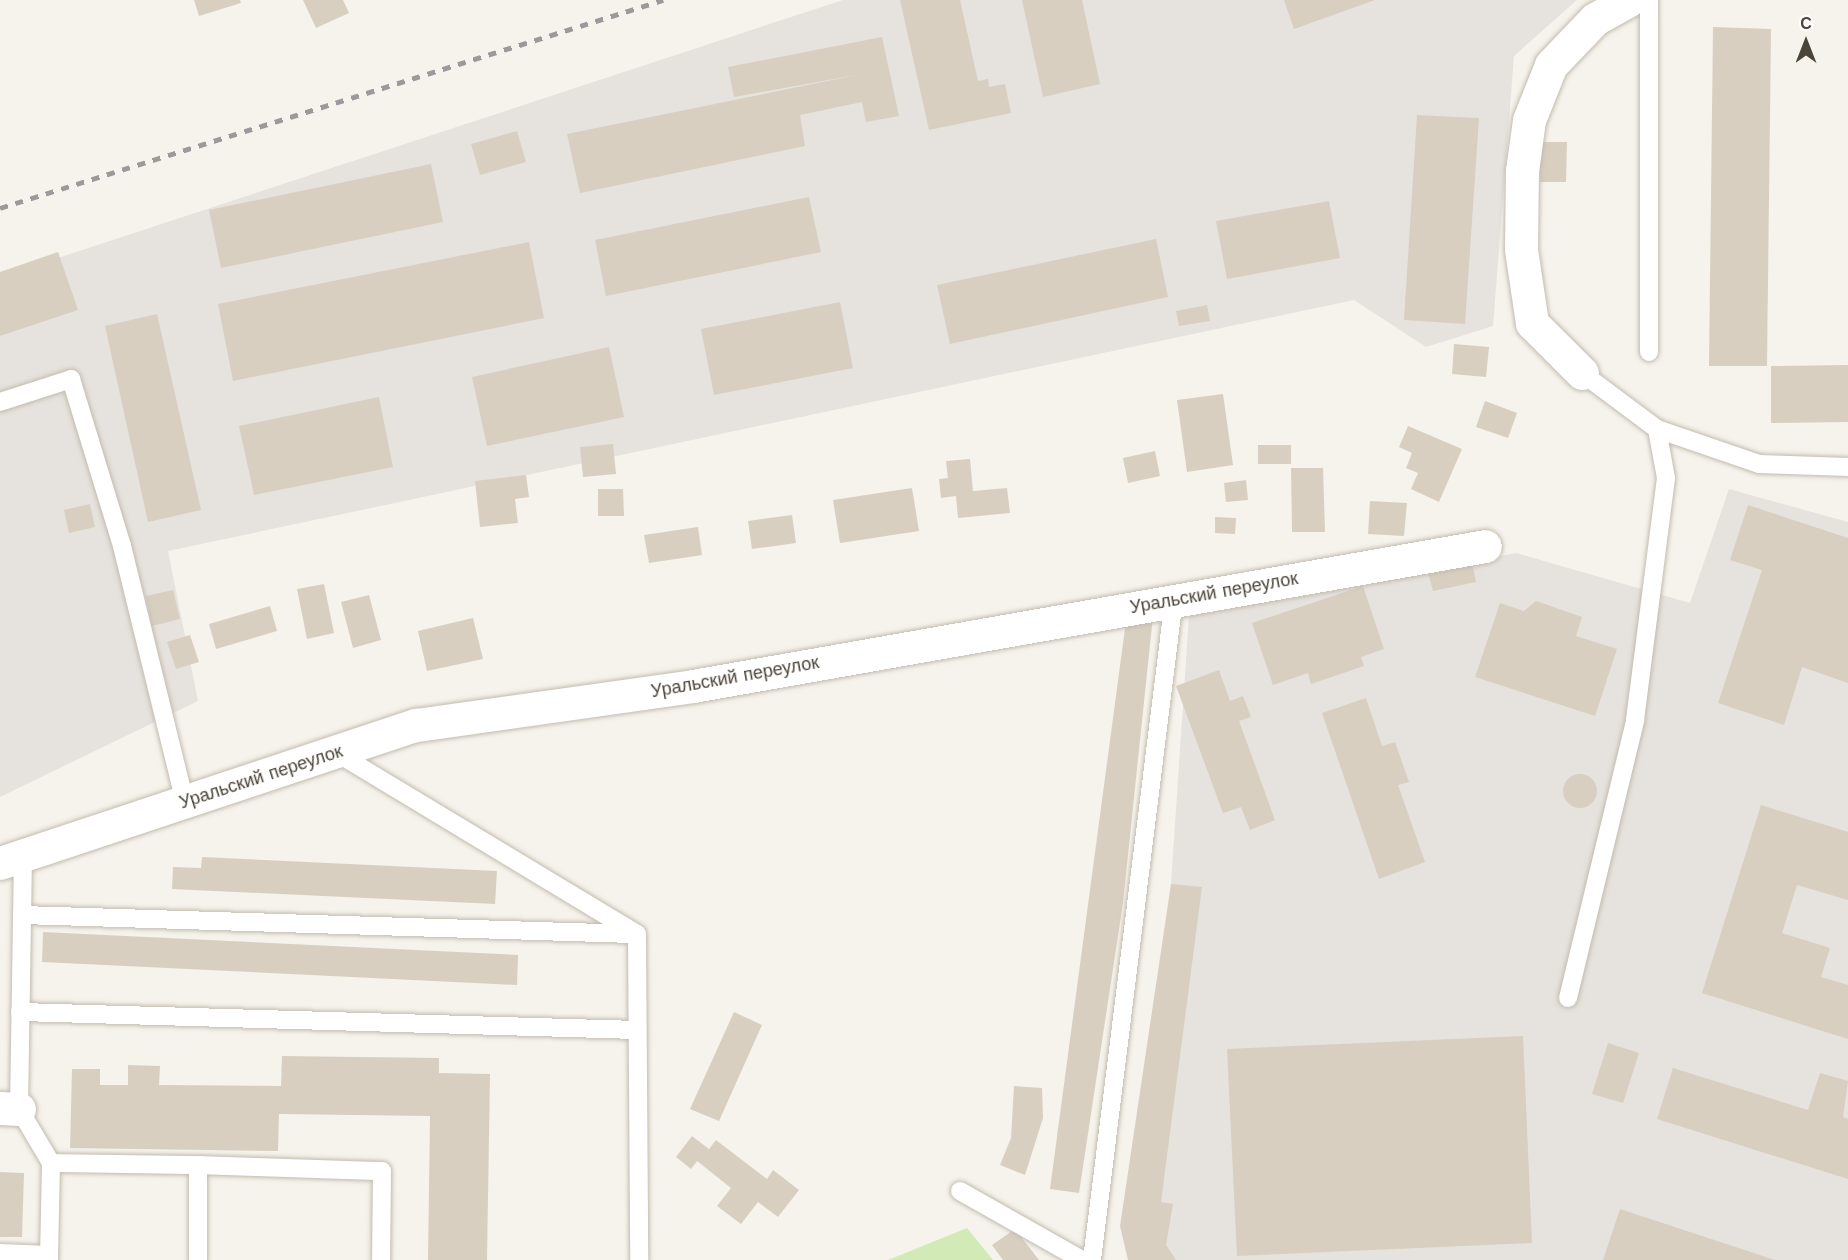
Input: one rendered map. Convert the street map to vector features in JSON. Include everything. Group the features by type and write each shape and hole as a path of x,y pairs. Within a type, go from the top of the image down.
{"street":[{"path":"1582,372 1532,323 1521,249 1522,171 1529,120 1551,65 1595,19 1629,0"},
{"name":"Уральский переулок","path":"11,859 416,725 693,686 1174,599 1485,546"}],"lane":[{"path":"1649,0 1649,351"},
{"path":"1582,372 1657,429 1759,464 1848,467"},
{"path":"0,402 71,379 122,546 185,803"},
{"path":"1568,998 1635,720 1666,478 1657,429"},
{"path":"1092,1260 1174,599"},
{"path":"337,753 637,934"},
{"path":"0,1253 49,1257 51,1163 10,1109 20,1012 22,915 11,859"},
{"path":"22,915 637,934"},
{"path":"637,934 639,1260"},
{"path":"20,1012 637,1030"},
{"path":"51,1163 382,1171 381,1260"},
{"path":"198,1165 198,1260"},
{"path":"960,1191 1082,1260"}],"shaded area":[{"path":"843,0 1577,0 1514,56 1493,326 1426,347 1354,300 168,551 198,701 0,797 0,277"},
{"path":"1729,489 1848,522 1848,1260 1128,1260 1171,884 1189,615 1516,553 1690,603"}],"green space":[{"path":"967,1228 993,1260 888,1260"}],"building":[{"path":"194,0 240,0 241,3 199,16"},
{"path":"303,0 343,0 349,13 316,28"},
{"path":"900,0 960,0 978,81 988,79 989,87 1005,84 1011,113 929,130"},
{"path":"1022,0 1082,0 1100,84 1043,97"},
{"path":"1284,0 1375,0 1294,29"},
{"path":"1713,27 1771,29 1767,366 1709,366"},
{"path":"882,37 899,116 866,122 862,102 800,115 805,146 580,193 567,134 862,74 734,97 728,67"},
{"path":"1417,115 1479,118 1465,324 1404,320"},
{"path":"517,131 526,162 480,175 471,144"},
{"path":"1540,142 1567,142 1566,182 1540,182"},
{"path":"431,164 443,222 221,268 209,210"},
{"path":"809,197 821,252 606,296 595,240"},
{"path":"1329,201 1340,258 1227,279 1216,221"},
{"path":"1156,239 1168,297 950,344 937,285"},
{"path":"529,242 544,318 233,381 218,304"},
{"path":"58,252 78,310 0,336 0,272"},
{"path":"840,302 853,368 714,395 701,329"},
{"path":"1207,305 1210,321 1179,326 1176,311"},
{"path":"157,314 201,510 148,522 105,326"},
{"path":"1454,344 1489,347 1486,377 1452,374"},
{"path":"609,347 624,417 487,446 472,377"},
{"path":"1848,365 1848,422 1771,423 1771,366"},
{"path":"1223,394 1233,465 1187,472 1177,400"},
{"path":"379,397 393,467 254,495 239,426"},
{"path":"1485,401 1517,413 1508,438 1476,427"},
{"path":"1408,426 1462,449 1439,502 1411,489 1418,473 1406,468 1412,453 1399,447"},
{"path":"613,444 616,474 583,477 580,447"},
{"path":"1258,445 1291,445 1291,464 1258,464"},
{"path":"1155,451 1160,476 1128,483 1123,458"},
{"path":"970,459 973,491 1007,488 1010,513 958,518 956,496 941,498 939,479 948,478 946,461"},
{"path":"1291,468 1323,468 1325,532 1292,532"},
{"path":"526,475 529,497 515,499 518,523 480,527 475,481"},
{"path":"1246,480 1248,500 1226,502 1224,483"},
{"path":"912,488 919,531 840,543 833,500"},
{"path":"598,489 623,489 624,516 598,516"},
{"path":"1370,501 1407,503 1404,536 1368,534"},
{"path":"90,504 95,527 69,533 64,510"},
{"path":"1748,505 1848,538 1848,683 1802,667 1784,725 1718,703 1762,570 1730,560"},
{"path":"792,515 796,543 752,549 748,521"},
{"path":"1215,517 1236,518 1235,534 1215,533"},
{"path":"698,527 702,555 649,563 644,535"},
{"path":"1472,563 1476,582 1433,591 1428,573"},
{"path":"324,584 334,633 307,639 297,589"},
{"path":"1363,586 1384,649 1361,657 1364,666 1311,684 1308,673 1273,685 1252,623"},
{"path":"173,590 180,619 152,626 146,596"},
{"path":"369,595 381,640 353,648 341,602"},
{"path":"1536,601 1582,617 1576,636 1617,649 1595,716 1475,677 1500,603 1524,611"},
{"path":"270,606 277,631 216,649 209,624"},
{"path":"1153,616 1123,903 1079,1193 1050,1189 1126,621"},
{"path":"473,618 483,659 427,671 418,631"},
{"path":"190,635 199,662 176,669 167,642"},
{"path":"1219,670 1230,701 1243,696 1251,717 1239,721 1275,820 1250,830 1241,807 1223,813 1176,686"},
{"path":"1366,698 1382,746 1395,742 1409,782 1398,785 1425,862 1379,879 1322,713"},
{"path":"1580,774 1592,779 1597,791 1592,803 1580,808 1568,803 1563,791 1568,779"},
{"path":"1761,805 1848,832 1848,900 1797,885 1782,933 1830,948 1821,977 1848,985 1848,1039 1702,993"},
{"path":"202,857 497,871 495,904 172,889 173,867 201,868"},
{"path":"1171,884 1202,887 1161,1202 1173,1204 1166,1245 1176,1260 1128,1260 1120,1226"},
{"path":"43,932 518,955 517,985 42,962"},
{"path":"734,1012 762,1025 719,1121 690,1109"},
{"path":"1523,1036 1532,1243 1237,1256 1227,1049"},
{"path":"1608,1043 1639,1053 1623,1103 1592,1094"},
{"path":"282,1056 439,1058 439,1073 490,1074 487,1260 428,1260 430,1116 279,1114 278,1151 70,1148 72,1069 100,1069 100,1085 128,1085 128,1065 160,1066 159,1085 281,1086"},
{"path":"1673,1068 1808,1110 1820,1073 1848,1081 1843,1117 1848,1119 1848,1179 1657,1119"},
{"path":"1014,1086 1042,1088 1043,1118 1025,1175 1000,1165 1011,1138"},
{"path":"692,1136 709,1149 716,1140 767,1179 773,1170 799,1190 778,1217 758,1202 741,1224 717,1206 731,1188 697,1161 691,1169 676,1157"},
{"path":"0,1172 24,1173 22,1237 0,1237"},
{"path":"1620,1209 1775,1260 1603,1260"},
{"path":"1015,1229 1039,1260 1003,1260 992,1245"}],"railway":[{"path":"0,208 663,0"}]}
